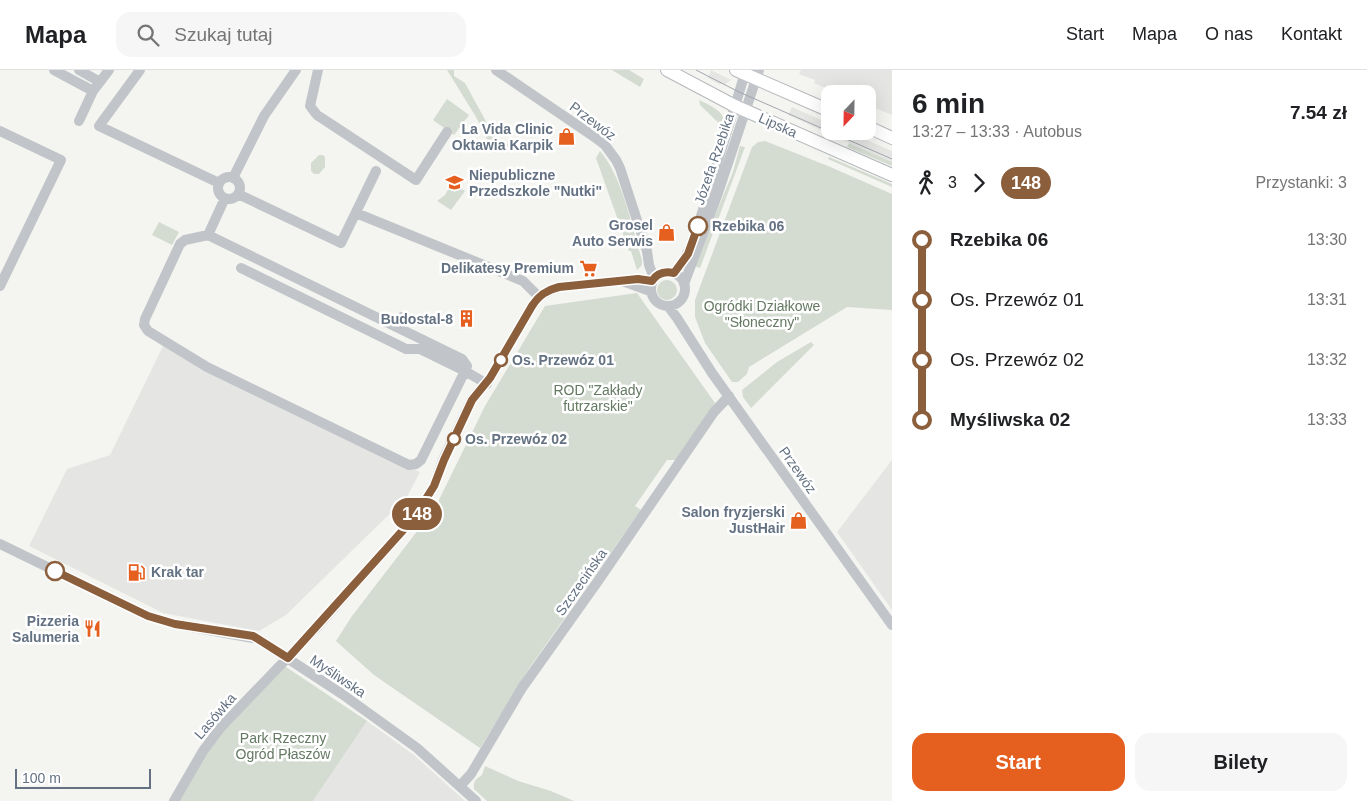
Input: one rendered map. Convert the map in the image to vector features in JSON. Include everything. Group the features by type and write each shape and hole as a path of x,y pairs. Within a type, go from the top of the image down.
{"main road":[{"name":"Lipska","path":"666,70 740,108 892,175"},
{"path":"748,73 821,107"},
{"path":"876,131 892,138"}],"street":[{"path":"54,70 93,92"},
{"path":"79,70 100,82"},
{"path":"78,121 93,92 109,70"},
{"path":"140,70 99,126 219,183"},
{"path":"233,178 264,116 296,70"},
{"path":"318,70 310,106 317,115 416,180 447,132"},
{"name":"Przewóz","path":"496,70 605,145 620,168 647,251 659,279"},
{"name":"Józefa Rzebika","path":"684,284 718,193 748,73"},
{"name":"Józefa Rzebika","path":"659,279 682,263 693,242 740,108"},
{"path":"0,131 61,160 0,286"},
{"path":"238,194 341,243 376,171"},
{"path":"226,177 233,178 240,185 238,194 234,198 225,198 219,192 219,183 226,177"},
{"path":"208,235 225,198"},
{"path":"356,213 492,271 523,280 539,296 548,290 559,287 622,280 659,279 682,279 684,294 679,302 668,306 658,304 652,296 659,279"},
{"path":"208,235 293,276 462,359 467,366 421,460 416,464 409,465 207,367 148,331 144,325 145,319 180,244 185,240 208,235"},
{"path":"241,268 406,349 420,349 487,384"},
{"path":"286,290 293,276"},
{"name":"Lasówka","path":"174,801 203,751 221,727 288,658 414,518 434,486 472,400 487,384 539,296"},
{"name":"Przewóz","path":"679,302 684,328"},
{"name":"Przewóz","path":"668,306 684,328 697,351 892,626"},
{"path":"397,327 402,317"},
{"name":"Szczecińska","path":"460,786 471,774 522,688 593,589 714,412 729,396"},
{"name":"Myśliwska","path":"0,544 148,616 175,624 253,636 288,658 417,748 476,801"}],"shaded area":[{"path":"711,70 731,80 725,84 719,84 708,78"},
{"path":"801,70 892,70 892,115 876,108 876,85 821,86 814,83 815,80 799,74"},
{"path":"792,107 821,120 821,130 788,115"},
{"path":"843,140 867,140 892,151 892,162"},
{"path":"163,346 420,472 407,497 286,615 259,631 163,613 29,546 67,469 110,455"},
{"path":"892,460 892,610 837,532"},
{"path":"367,721 414,755 465,801 313,801"}],"green space":[{"path":"447,70 454,70 454,76 465,83 500,147 507,143 512,146 494,153 476,117"},
{"path":"612,70 629,70 644,79 640,87"},
{"path":"447,99 469,115 454,135 433,120"},
{"path":"699,100 718,110 725,122 724,128 700,105"},
{"name":"Ogródki Działkowe \"Słoneczny\"","path":"765,141 892,194 892,310 847,307 749,367 747,374 738,382 732,382 705,343 695,317 695,300 752,147 758,142"},
{"path":"849,143 892,162 892,166 847,147"},
{"path":"740,146 745,147 700,268 694,266 733,172"},
{"path":"600,151 608,162 626,202 642,260 642,265 637,270 596,158"},
{"path":"319,155 325,157 325,167 319,174 314,174 311,171 311,163"},
{"path":"829,157 892,184 892,187 828,159"},
{"path":"459,187 465,191 451,210 437,201 445,195 449,188 455,192"},
{"path":"159,222 179,232 172,245 152,235"},
{"path":"667,280 674,283 677,290 674,297 667,300 660,297 657,290 660,283"},
{"name":"ROD \"Zakłady futrzarskie\"","path":"637,293 715,403 676,460 667,460 635,506 641,510 530,667 480,748 374,675 336,641 352,616 435,508 485,406 545,306"},
{"path":"811,342 814,345 751,408 743,397 742,390 777,362"},
{"name":"Park Rzeczny Ogród Płaszów","path":"283,665 367,721 313,801 175,801 222,728"},
{"path":"485,766 518,781 551,791 574,801 487,801 474,789 475,780 482,775"}],"tram line":[{"path":"696,70 739,92 892,159"}],"bus line":[{"name":"148","path":"55,571 164,622 253,636 288,658 414,518 438,478 444,460 472,400 487,384 539,296 548,290 559,287 618,280 638,279 652,281 658,274 663,272 674,273 688,254 698,226"}],"place":[{"name":"La Vida Clinic Oktawia Karpik","path":"567,137"},
{"name":"Niepubliczne Przedszkole \"Nutki\"","path":"455,183"},
{"name":"Rzebika 06","path":"698,226"},
{"name":"Grosel Auto Serwis","path":"667,233"},
{"name":"Delikatesy Premium","path":"588,268"},
{"name":"Budostal-8","path":"467,319"},
{"name":"Os. Przewóz 01","path":"501,360"},
{"name":"Os. Przewóz 02","path":"454,439"},
{"name":"Salon fryzjerski JustHair","path":"799,520"},
{"name":"Krak tar","path":"137,572"},
{"name":"Pizzeria Salumeria","path":"93,629"}]}
